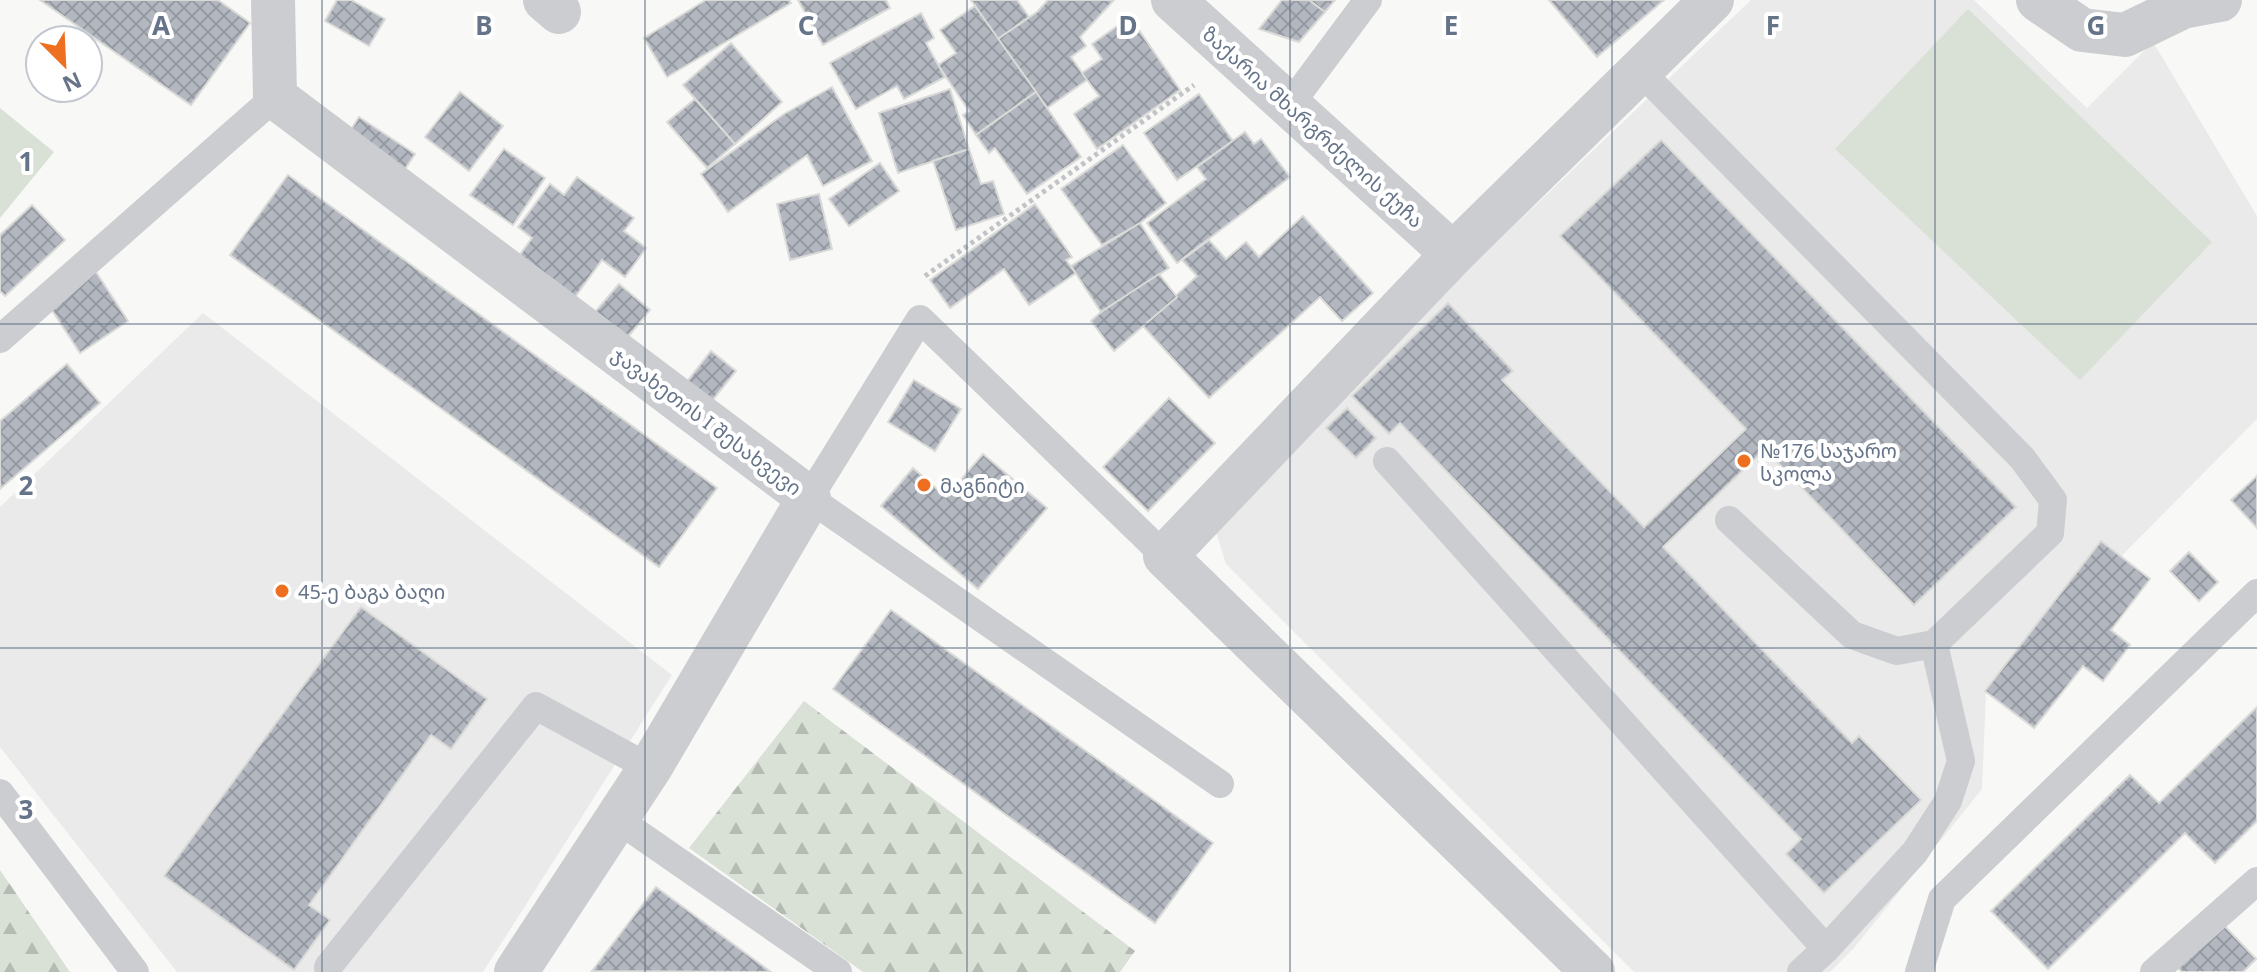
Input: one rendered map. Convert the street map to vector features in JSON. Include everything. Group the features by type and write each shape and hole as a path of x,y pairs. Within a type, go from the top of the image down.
{"street":[{"path":"273,0 275,97"},
{"name":"ზაქარია მხარგრძელის ქუჩა","path":"1173,0 1453,254"},
{"path":"1593,972 1165,556 1453,254 1712,0"},
{"path":"2038,0 2082,30 2125,35 2183,7 2220,0"},
{"name":"ჯავახეთის I შესახვევი","path":"275,97 809,498 650,768 516,972"}],"lane":[{"path":"1289,106 1368,0"},
{"path":"1640,71 2022,458 2053,500 2050,533 1934,644 1897,651 1852,635 1729,520"},
{"path":"0,339 275,97"},
{"path":"1165,556 920,319 809,498 1220,784"},
{"path":"1387,461 1826,949"},
{"path":"1919,972 1942,899 2257,593"},
{"path":"1801,972 1915,852 1948,801 1961,761 1934,644"},
{"path":"328,967 536,706 650,768"},
{"path":"0,793 135,972"},
{"path":"617,819 838,972"},
{"path":"2154,972 2257,881"}],"path":[{"path":"920,319 913,285 1235,56"}],"shaded area":[{"name":"№176 საჯარო სკოლა","path":"1751,0 1974,0 2087,108 2153,42 2257,216 2257,419 1986,693 1982,789 1854,948 1830,972 1634,972 1226,564 1216,532 1230,503 1476,262"},
{"name":"45-ე ბაგა ბაღი","path":"203,313 672,675 483,972 177,972 0,747 0,507"}],"green space":[{"path":"1968,9 2212,242 2080,380 1835,149"},
{"path":"0,108 54,152 0,218"},
{"path":"804,701 1135,951 1120,972 863,972 689,848"},
{"path":"0,870 70,972 0,972"}],"building":[{"path":"40,0 218,0 250,23 191,105 104,45 104,24 75,24"},
{"path":"337,0 351,0 385,19 369,46 325,21"},
{"path":"706,0 789,0 791,3 667,77 644,38"},
{"path":"798,0 886,0 890,8 823,45"},
{"path":"971,0 1017,0 1029,17 998,39"},
{"path":"1048,0 1114,0 1080,37 1086,46 1071,57 1087,80 1047,108 998,39 1037,12"},
{"path":"1282,0 1309,0 1325,12 1299,42 1259,29"},
{"path":"1309,0 1335,0 1325,12"},
{"path":"1549,0 1664,0 1597,57"},
{"path":"975,6 1036,92 976,135 963,115 969,111 938,65 956,53 940,30"},
{"path":"921,13 934,38 926,43 945,77 904,99 897,86 856,109 830,63"},
{"path":"1130,17 1180,90 1097,149 1074,114 1099,96 1082,73 1102,59 1092,44"},
{"path":"731,43 782,102 735,144 683,85"},
{"path":"832,87 872,161 823,186 807,155 728,212 701,174 784,114"},
{"path":"950,89 969,149 898,173 879,113"},
{"path":"460,92 503,126 469,171 425,137"},
{"path":"1036,92 1081,157 1027,194 995,148 989,153 976,135"},
{"path":"1199,94 1233,141 1177,180 1144,133"},
{"path":"695,99 735,144 707,168 667,122"},
{"path":"359,117 415,154 401,175 345,139"},
{"path":"1245,132 1254,144 1261,139 1290,177 1177,263 1147,223 1206,179 1197,167"},
{"path":"1661,140 2016,507 1914,605 1765,449 1663,547 1852,743 1859,736 1921,800 1824,893 1786,854 1801,839 1400,423 1389,434 1352,396 1448,303 1513,371 1502,380 1644,527 1746,429 1560,236"},
{"path":"1123,145 1166,203 1140,223 1102,245 1061,189"},
{"path":"504,149 545,178 513,225 470,195"},
{"path":"969,149 981,184 993,181 1004,214 956,230 933,161"},
{"path":"880,163 899,191 849,226 829,199"},
{"path":"288,175 717,488 659,567 230,255"},
{"path":"577,177 634,218 624,231 646,248 625,277 602,260 572,301 516,260 532,238 518,227 550,184 564,195"},
{"path":"819,194 832,249 790,260 777,204"},
{"path":"1035,204 1072,257 1066,260 1076,273 1029,305 1004,269 950,308 930,280"},
{"path":"32,205 65,240 5,296 0,291 0,235"},
{"path":"1303,216 1373,293 1342,321 1320,297 1209,398 1143,326 1197,276 1182,260 1209,240 1226,259 1246,242 1259,257"},
{"path":"1140,223 1169,268 1101,312 1071,266"},
{"path":"96,272 128,321 80,353 48,304"},
{"path":"1159,274 1177,297 1114,351 1091,321"},
{"path":"619,284 650,310 627,338 595,312"},
{"path":"711,351 736,371 707,407 682,388"},
{"path":"67,364 100,403 0,489 0,421"},
{"path":"914,380 961,409 935,451 888,422"},
{"path":"1169,398 1215,443 1148,511 1103,467"},
{"path":"1347,408 1376,438 1356,458 1326,428"},
{"path":"983,454 1047,508 978,589 881,506 913,468 946,497"},
{"path":"2257,476 2257,528 2231,500"},
{"path":"2101,541 2150,579 2111,630 2130,645 2103,681 2083,666 2034,728 1985,691"},
{"path":"2189,552 2218,582 2199,601 2170,571"},
{"path":"361,607 487,699 451,749 431,735 309,905 330,920 294,970 164,876"},
{"path":"891,610 1213,843 1155,923 833,689"},
{"path":"2257,707 2257,821 2215,863 2185,833 2048,969 1991,911 2130,775 2159,803"},
{"path":"656,887 771,972 592,971"},
{"path":"2218,919 2256,959 2243,972 2182,972 2173,963"}],"place":[{"name":"№176 საჯარო სკოლა","path":"1744,461"},
{"name":"მაგნიტი","path":"924,485"},
{"name":"45-ე ბაგა ბაღი","path":"282,591"}]}
